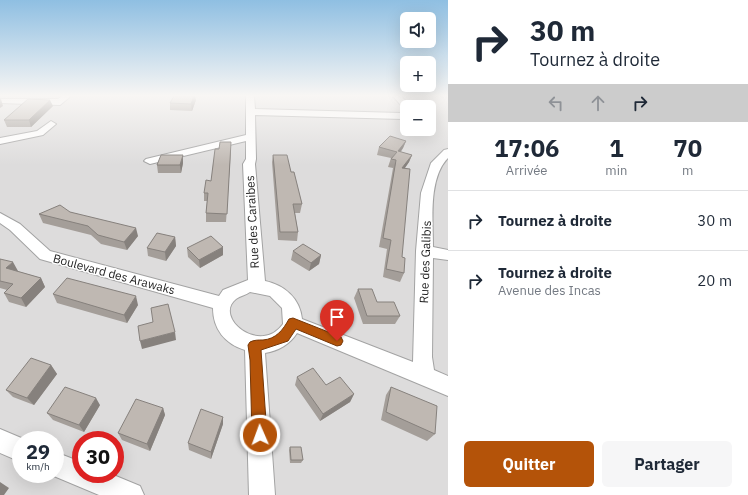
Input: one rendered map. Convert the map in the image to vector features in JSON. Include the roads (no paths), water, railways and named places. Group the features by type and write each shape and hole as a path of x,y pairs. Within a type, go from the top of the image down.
{"street":[{"name":"Rue des Caraibes","path":"251,119 251,158 249,164 256,286"},
{"path":"0,140 14,139 40,133 51,124"},
{"path":"150,161 251,137"},
{"name":"Rue des Galibis","path":"425,377 422,357 424,251 427,193 437,163 448,152"},
{"name":"Boulevard des Arawaks","path":"0,217 15,227 45,255 222,304"},
{"path":"424,251 448,255"},
{"path":"248,286 256,286 269,288 280,293 288,302 293,312 293,323 290,331 284,338 270,344 254,345 241,341 230,334 223,325 220,314 222,304 226,297 236,290 248,286"},
{"path":"293,323 448,386"},
{"path":"254,345 262,495"},
{"path":"0,441 12,446"},
{"path":"64,468 131,495"}]}
